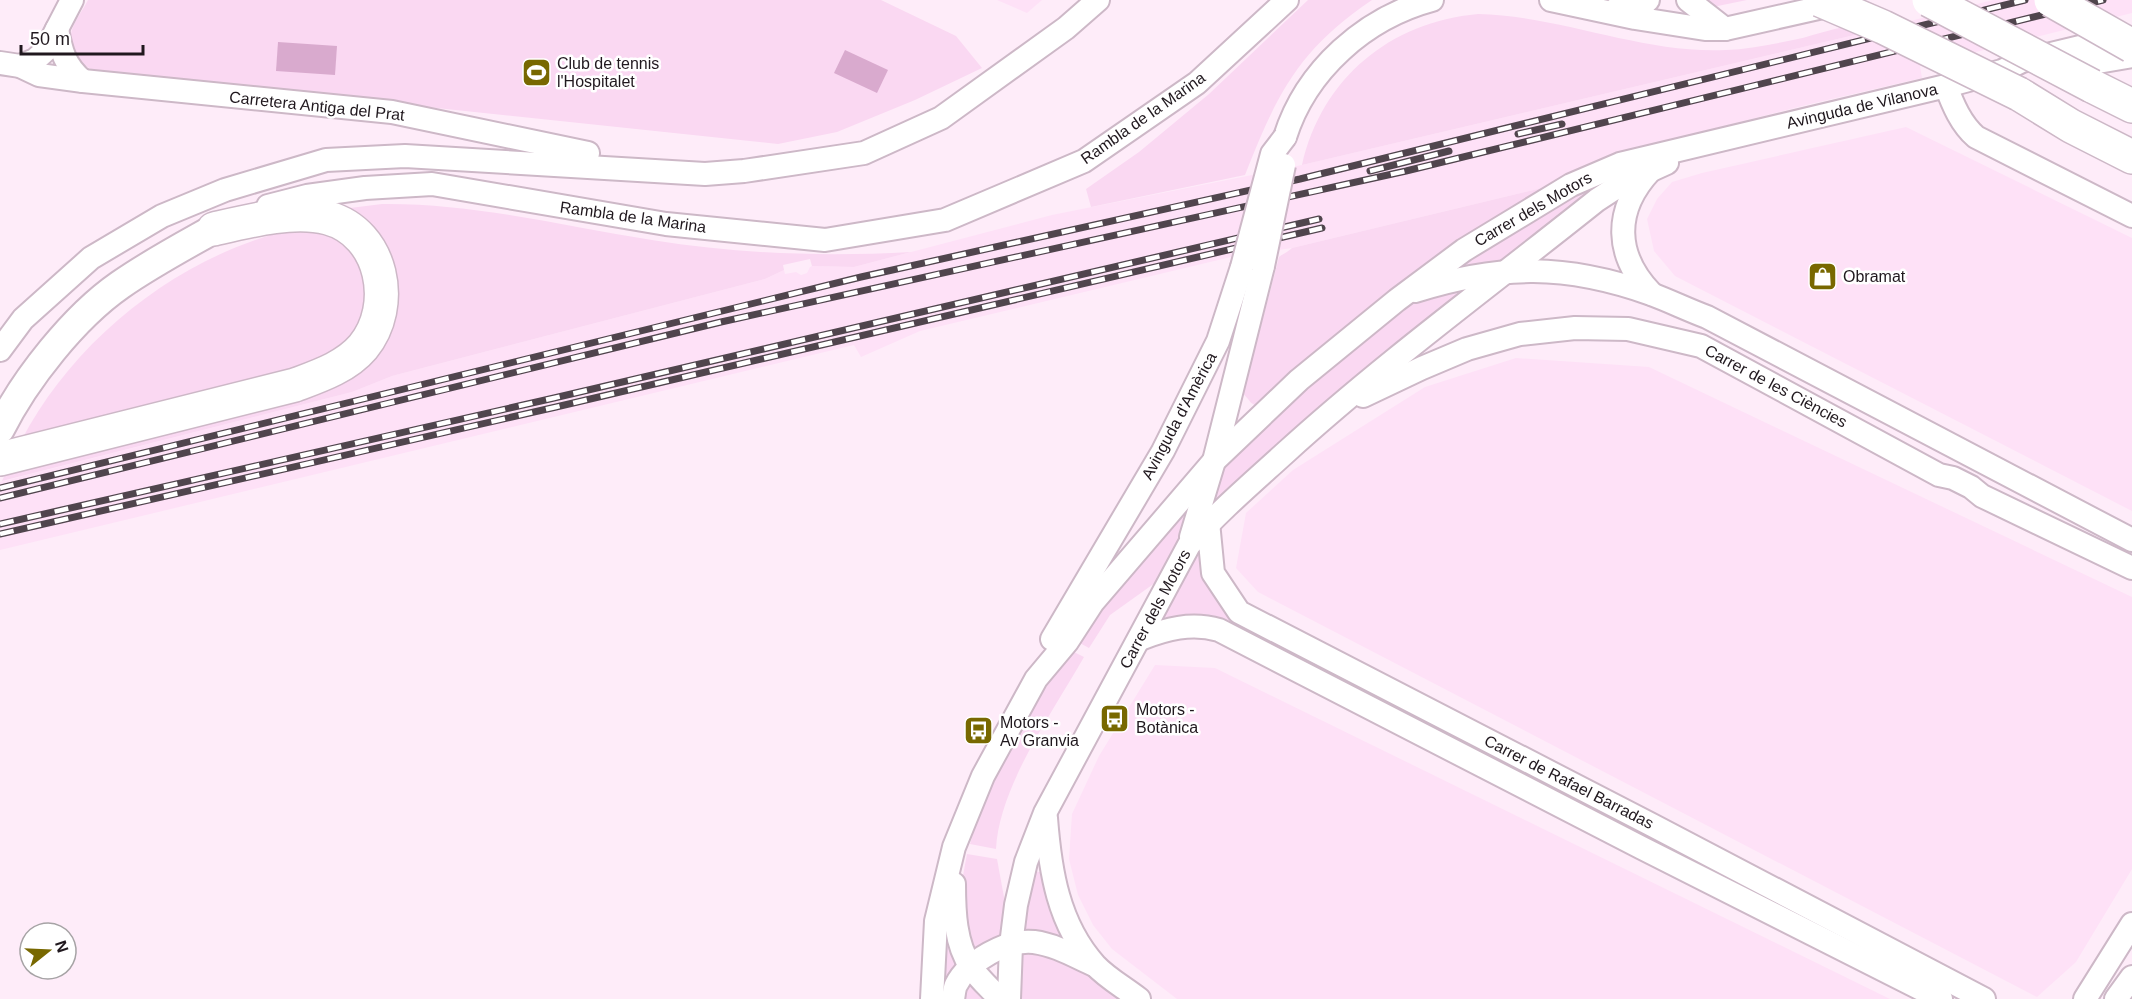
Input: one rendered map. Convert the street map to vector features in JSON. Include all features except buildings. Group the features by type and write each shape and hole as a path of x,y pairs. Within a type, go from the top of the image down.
{"highway":[{"path":"1820,0 2010,82 2132,142"},
{"path":"1929,0 2132,106"},
{"path":"2051,0 2132,46"},
{"path":"2010,82 2071,126 2132,157"},
{"path":"0,459 295,386 343,363 361,349 373,333 381,313 380,277 371,253 348,228 330,219 303,215 251,221 214,229"}],"main road":[{"name":"Rambla de la Marina","path":"0,429 29,379 87,313 118,286 214,229"}],"street":[{"path":"10,64 35,60 46,50 72,0"},
{"path":"0,350 22,319 91,258 162,216 225,190 326,160 405,156 705,174 744,171 864,153 941,118 1066,28 1098,0"},
{"name":"Rambla de la Marina","path":"214,229 269,206 307,196 365,188 432,184 666,224 825,240 945,220 1084,161 1197,82 1287,0"},
{"name":"Avinguda d'Amèrica","path":"1189,545 1228,405 1272,154 1285,137 1300,101 1336,54 1389,16 1432,0"},
{"path":"1551,0 1680,26 1725,29 1852,0"},
{"path":"1594,10 1637,7 1648,0"},
{"path":"1688,0 1725,29"},
{"path":"57,28 61,54 67,65 83,81"},
{"name":"Avinguda de Vilanova","path":"2010,82 2022,61 2132,34"},
{"name":"Avinguda de Vilanova","path":"1720,141 1946,86 2010,82 2026,75 2132,56"},
{"name":"Carretera Antiga del Prat","path":"10,64 39,75 83,81 392,112 549,147 705,174"},
{"path":"1946,86 1966,129 1976,137 2132,216"},
{"name":"Carrer dels Motors","path":"1009,999 1011,945 1016,905 1026,862 1045,813 1189,545 1209,522 1332,411 1597,200 1623,183 1720,141"},
{"name":"Carrer dels Motors","path":"932,999 936,921 954,847 983,776 1036,679 1067,642 1093,602 1214,461 1299,380 1396,300 1464,250 1586,177 1620,164 1720,141"},
{"name":"Carrer de les Ciències","path":"1651,170 1634,190 1623,231 1626,252 1634,273 1652,294"},
{"name":"Avinguda d'Amèrica","path":"1036,679 1054,634 1163,451 1252,266"},
{"name":"Carrer de les Ciències","path":"1508,271 1541,270 1572,273 1605,280 1652,294 1707,317 2132,540"},
{"name":"Carrer dels Motors","path":"1396,300 1431,287 1508,271"},
{"name":"Carrer de les Ciències","path":"1332,411 1440,360 1467,349 1510,337 1575,328 1628,329 1701,346 1939,475 1953,478 1971,487 1982,496 2132,568"},
{"path":"1228,405 1256,423"},
{"name":"Carrer de Rafael Barradas","path":"1209,522 1213,573 1239,612 1984,999"},
{"name":"Carrer de Rafael Barradas","path":"1140,639 1183,626 1219,630 1941,999"},
{"path":"1045,813 1059,903 1077,940 1095,966"},
{"path":"954,847 954,914 964,953 971,967 1000,999"},
{"path":"2085,999 2132,924"},
{"path":"953,999 956,986 971,967 994,950 1031,942 1057,947 1095,966 1139,999"},
{"path":"2108,964 2132,957"}],"shaded area":[{"name":"Club de tennis l'Hospitalet","path":"88,0 881,0 956,36 982,68 915,100 837,132 778,144 104,73 84,65 72,50 72,30"},
{"path":"997,0 1042,0 1027,13"},
{"path":"1308,0 1372,0 1325,37 1293,76 1268,121 1245,175 1091,207 1086,189 1139,152 1209,94"},
{"path":"1697,0 1747,0 1708,8"},
{"path":"1993,0 2132,0 2132,13 1920,66 1922,78 1610,155 1611,161 1563,183 1292,248 1231,257 920,331 861,357 854,345 0,550 0,482 352,392 392,376 765,279 784,270 785,274 796,272 801,275 807,273 812,266 854,267 1052,215 1302,165 1863,33"},
{"path":"1478,14 1540,21 1633,41 1695,50 1753,47 1847,27 1863,33 1302,165 1312,134 1326,106 1343,81 1364,60 1389,42 1416,29 1446,19"},
{"path":"278,42 337,46 335,75 276,71"},
{"path":"845,50 888,70 877,93 834,73"},
{"path":"1906,127 2132,238 2132,511 1675,276 1654,251 1647,219 1657,199 1672,182 1702,173"},
{"path":"1622,168 1507,265 1434,276"},
{"path":"1563,183 1261,407 1252,403 1243,394 1279,257 1292,248"},
{"path":"382,204 484,211 685,245 749,251 814,254 911,252 854,267 812,266 810,259 783,265 784,270 765,279 392,376 352,392 2,481 9,466 372,352 359,219 350,208"},
{"path":"302,227 343,238 366,272 365,327 326,362 21,441 44,402 72,366 103,333 139,303 177,277 217,256 259,239"},
{"path":"1485,280 1208,514 1226,458 1404,302"},
{"path":"1516,358 1649,367 2132,597 2132,869 2076,962 2037,997 1258,592 1236,568 1246,513 1293,470 1425,387"},
{"path":"1194,492 1183,532 1159,580 1110,615 1089,648 1076,641"},
{"path":"1200,543 1246,623 1241,631 1221,621 1201,615 1186,615 1162,620"},
{"path":"1255,628 1648,829 1644,837 1251,635"},
{"path":"1070,650 1084,657 1043,725 1017,775 999,825 996,849 970,844 989,792 1012,743"},
{"path":"1155,665 1215,668 1890,999 1177,999 1112,949 1093,925 1078,895 1069,859 1072,814 1099,756"},
{"path":"967,854 997,859 1006,908 1005,936 975,955 969,941 962,881"},
{"path":"1035,871 1047,874 1075,943 1023,935"},
{"path":"945,929 962,959 944,998 942,972"},
{"path":"1022,950 1062,954 1125,999 1021,999"},
{"path":"969,979 994,999 959,999"}],"railway":[{"path":"0,488 861,277 1300,179 2025,0"},
{"path":"0,498 721,322 1406,171 2103,0"},
{"path":"1518,134 1562,124"},
{"path":"1370,171 1449,151"},
{"path":"0,524 554,398 1319,219"},
{"path":"0,534 1322,228"}],"place":[{"name":"Club de tennis l'Hospitalet","path":"536,72"},
{"name":"Obramat","path":"1822,276"},
{"name":"Motors - Botànica","path":"1115,718"},
{"name":"Motors - Av Granvia","path":"979,731"}]}
